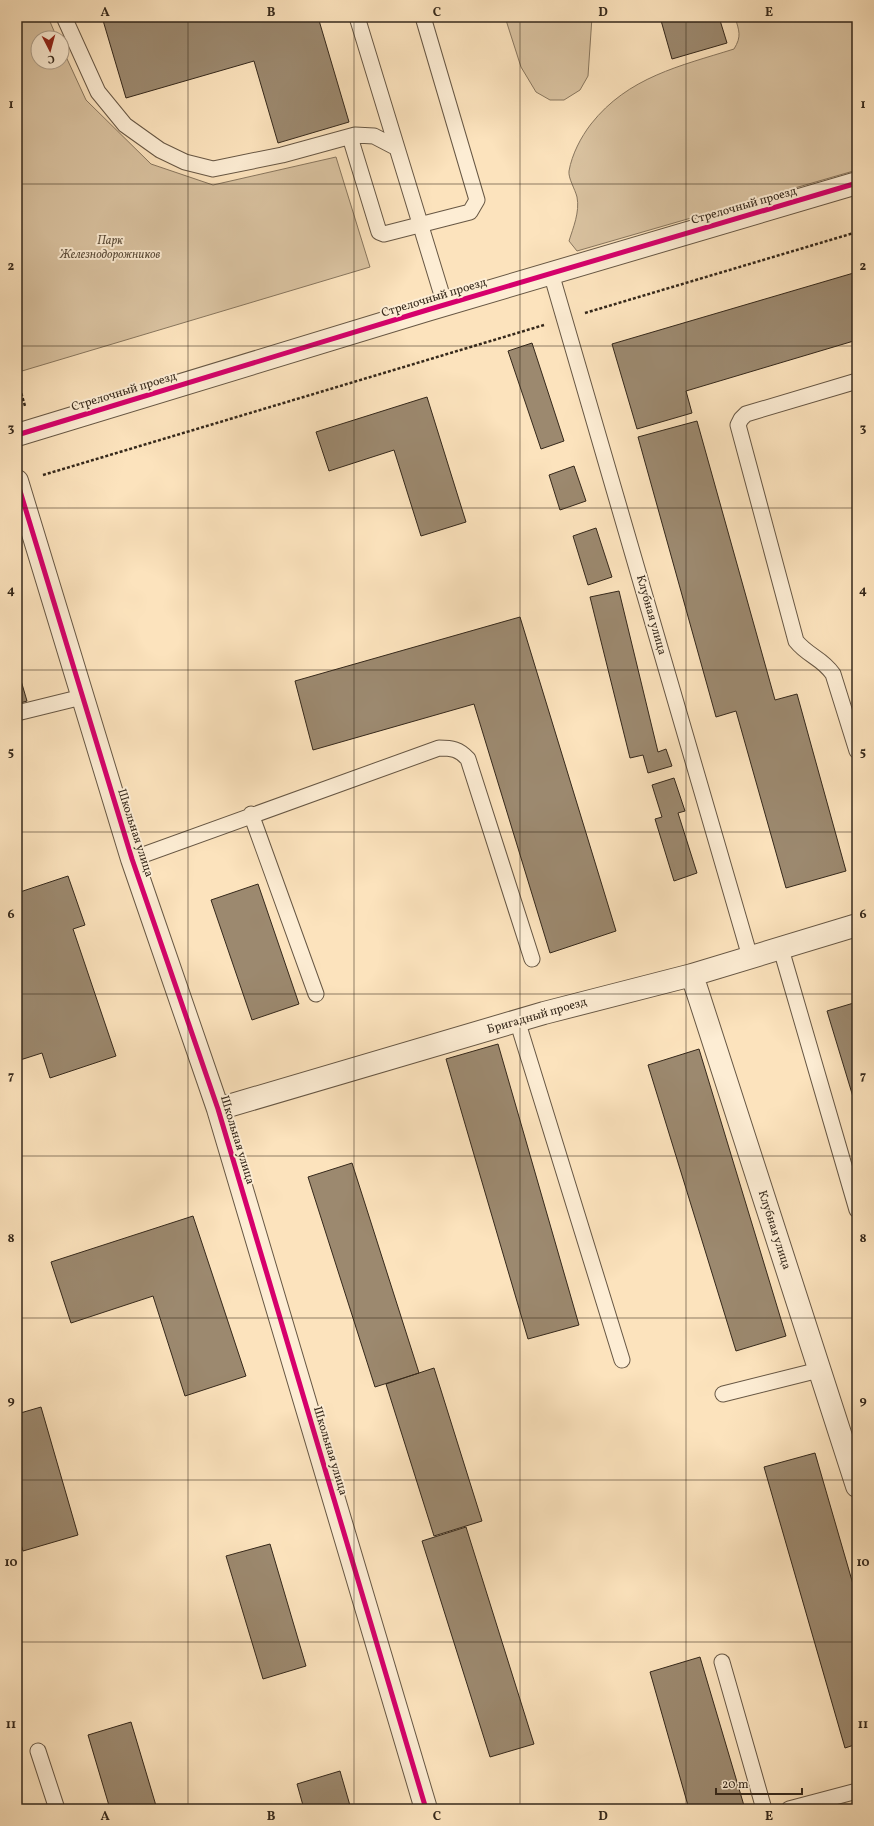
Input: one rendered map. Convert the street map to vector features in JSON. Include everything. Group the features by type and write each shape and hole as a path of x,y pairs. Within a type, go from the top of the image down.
{"street":[{"name":"Стрелочный проезд","path":"17,435 445,305 857,183"},
{"name":"Школьная улица","path":"17,482 132,858 218,1109 426,1809"},
{"name":"Бригадный проезд","path":"218,1109 517,1020 692,975 857,925"},
{"name":"Клубная улица","path":"692,975 857,1486"}],"lane":[{"path":"64,17 98,92 124,125 160,150 185,162 213,169 282,155 350,137 374,136 396,148"},
{"path":"357,17 445,305"},
{"path":"350,137 379,232 384,234 470,212 477,200 423,17"},
{"name":"Клубная улица","path":"552,273 750,957"},
{"path":"857,381 746,414 740,419 738,425 796,641 803,649 826,664 834,674 857,750"},
{"path":"17,713 82,697"},
{"path":"132,858 439,748 452,748 462,752 468,759 532,959"},
{"path":"252,814 316,994"},
{"path":"781,949 857,1210"},
{"path":"517,1020 622,1360"},
{"path":"724,1394 819,1370"},
{"path":"722,1662 764,1809"},
{"path":"38,1750 57,1809"},
{"path":"789,1809 856,1795"}],"path":[{"path":"17,482 857,232"},
{"path":"17,379 25,406"}],"green space":[{"name":"Парк Железнодорожников","path":"17,17 48,17 54,30 30,30 30,70 70,70 70,65 86,100 151,164 213,185 336,157 370,267 22,371 17,354"},
{"path":"505,17 592,17 588,76 580,90 564,100 550,100 536,92 521,67"},
{"path":"735,17 857,17 857,170 577,251 569,241 576,220 578,203 569,171 580,140 587,129 606,108 621,95 638,84 656,75 694,61 734,49 739,37"}],"building":[{"path":"102,17 318,17 349,122 278,143 254,61 126,98"},
{"path":"660,17 719,17 727,43 672,59"},
{"path":"857,272 857,340 686,391 692,413 637,429 612,344"},
{"path":"532,343 564,441 541,449 508,351"},
{"path":"427,397 466,522 421,536 394,450 329,471 316,432"},
{"path":"697,421 775,700 797,694 846,871 786,888 736,711 716,717 638,437"},
{"path":"574,466 586,501 560,510 549,475"},
{"path":"596,528 612,577 588,585 573,536"},
{"path":"619,591 658,752 666,749 672,766 648,773 643,755 630,758 590,597"},
{"path":"520,617 616,931 550,953 474,704 313,750 295,681"},
{"path":"17,667 27,701 17,704"},
{"path":"674,778 685,811 678,813 697,873 674,881 655,819 662,817 652,785"},
{"path":"68,876 85,925 73,929 116,1056 50,1078 42,1053 17,1061 17,893"},
{"path":"258,884 299,1004 252,1020 211,900"},
{"path":"857,1002 857,1110 827,1011"},
{"path":"498,1044 579,1325 528,1339 446,1059"},
{"path":"699,1049 786,1336 736,1351 648,1065"},
{"path":"352,1163 419,1373 375,1387 308,1177"},
{"path":"193,1216 246,1376 185,1396 153,1296 71,1323 51,1262"},
{"path":"434,1368 482,1521 434,1536 386,1384"},
{"path":"41,1407 78,1535 23,1551 17,1531 17,1414"},
{"path":"815,1453 857,1598 857,1744 845,1748 764,1467"},
{"path":"466,1527 534,1744 490,1757 422,1541"},
{"path":"270,1544 306,1666 263,1679 226,1556"},
{"path":"700,1657 745,1809 689,1809 650,1672"},
{"path":"131,1722 157,1809 110,1809 88,1735"},
{"path":"340,1771 351,1809 304,1809 297,1784"}],"cycle path":[{"path":"17,435 427,310 857,183"},
{"path":"17,481 132,859 218,1109 426,1809"}]}
